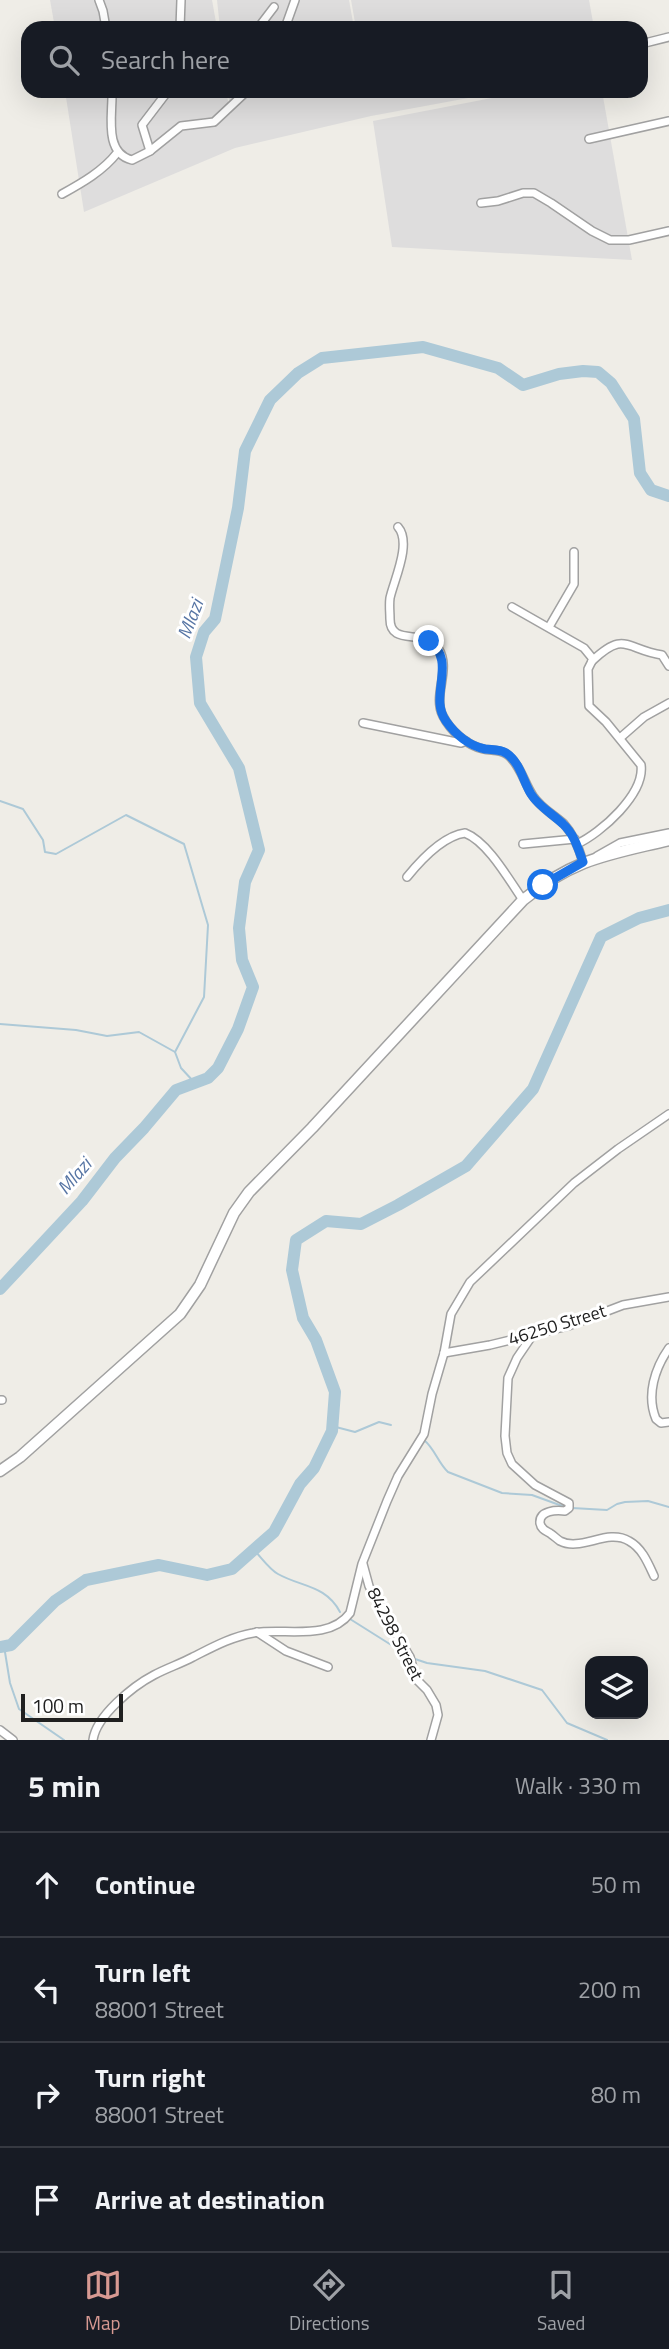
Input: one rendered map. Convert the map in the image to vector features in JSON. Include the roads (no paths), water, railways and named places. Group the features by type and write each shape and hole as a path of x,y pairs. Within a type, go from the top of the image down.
{"street":[{"path":"99,0 105,21"},
{"path":"180,21 181,0"},
{"path":"288,21 295,0"},
{"path":"263,21 274,7"},
{"path":"648,42 669,37"},
{"path":"111,98 110,118 117,153 132,160 150,151 181,126 214,122 240,98"},
{"path":"150,151 142,125 163,98"},
{"path":"589,139 669,121"},
{"path":"62,194 96,173 117,153"},
{"path":"481,203 534,193 610,240 629,240 669,231"},
{"path":"398,527 403,534 401,559 391,596 390,624 397,635 419,636 436,645 440,651 443,678 440,708 445,719 466,741 483,749 505,753 511,758 536,800 565,825 587,860"},
{"path":"549,627 574,584 574,552"},
{"path":"512,607 549,627 592,656 587,676 589,706 620,738 641,765 642,772 639,783 613,820 595,835 577,844 523,844"},
{"path":"592,661 617,643 662,655 669,666"},
{"path":"620,738 644,717 669,704"},
{"path":"363,723 461,743 466,741"},
{"path":"407,877 444,842 465,833 475,838 491,856 523,900"},
{"path":"0,1471 20,1457 180,1314 200,1285 234,1213 249,1192 312,1128 523,900 554,878 620,843 669,833"},
{"path":"587,860 669,840"},
{"path":"93,1740 95,1731 109,1712 140,1683 216,1645 257,1632 325,1628 345,1619 350,1612 362,1564 398,1476 424,1434 451,1314 470,1282 574,1183 669,1114"},
{"name":"46250 Street","path":"444,1353 568,1326 623,1305 669,1297"},
{"path":"534,1333 510,1369 505,1436 507,1453 520,1473 535,1485 569,1503 569,1508 565,1511 548,1512 542,1516 541,1527 561,1542 584,1543 597,1538 626,1539 635,1545 654,1576"},
{"path":"669,1348 656,1372 652,1405 656,1419 661,1423 669,1422"},
{"name":"84298 Street","path":"362,1564 380,1607 411,1657 416,1679 427,1690 436,1706 438,1715 431,1740"},
{"path":"257,1632 286,1651 328,1667"},
{"path":"0,1730 13,1740"}],"waterway":[{"name":"Mlazi","path":"0,1289 82,1201 115,1158 176,1090 208,1078 218,1068 238,1029 253,987 242,960 239,928 245,882 259,850 239,768 200,703 196,657 204,632 215,619 238,508 245,451 270,400 298,373 322,358 423,347 498,368 523,385 559,374 598,372 611,383 634,419 640,473 651,490 669,496"},
{"path":"0,801 23,809 43,840 45,852 56,854 126,815 184,844 208,925 204,997 175,1052"},
{"path":"0,1647 11,1645 55,1601 86,1580 159,1565 207,1575 232,1569 274,1532 300,1484 314,1468 332,1431 335,1392 316,1340 303,1318 292,1270 296,1240 326,1221 361,1224 466,1166 533,1089 601,937 639,918 669,910"},
{"path":"0,1024 76,1030 107,1036 139,1032 175,1052 181,1068 194,1082"},
{"path":"332,1426 355,1432 379,1422 391,1425"},
{"path":"424,1440 448,1472 502,1493 532,1495 565,1507"},
{"path":"572,1508 607,1510 625,1502 648,1501 669,1507"},
{"path":"254,1550 275,1572 328,1596 340,1612"},
{"path":"350,1619 404,1653"},
{"path":"4,1646 10,1683 19,1709 64,1740"},
{"path":"412,1658 427,1663 485,1671 542,1690 567,1723 607,1740"}]}
